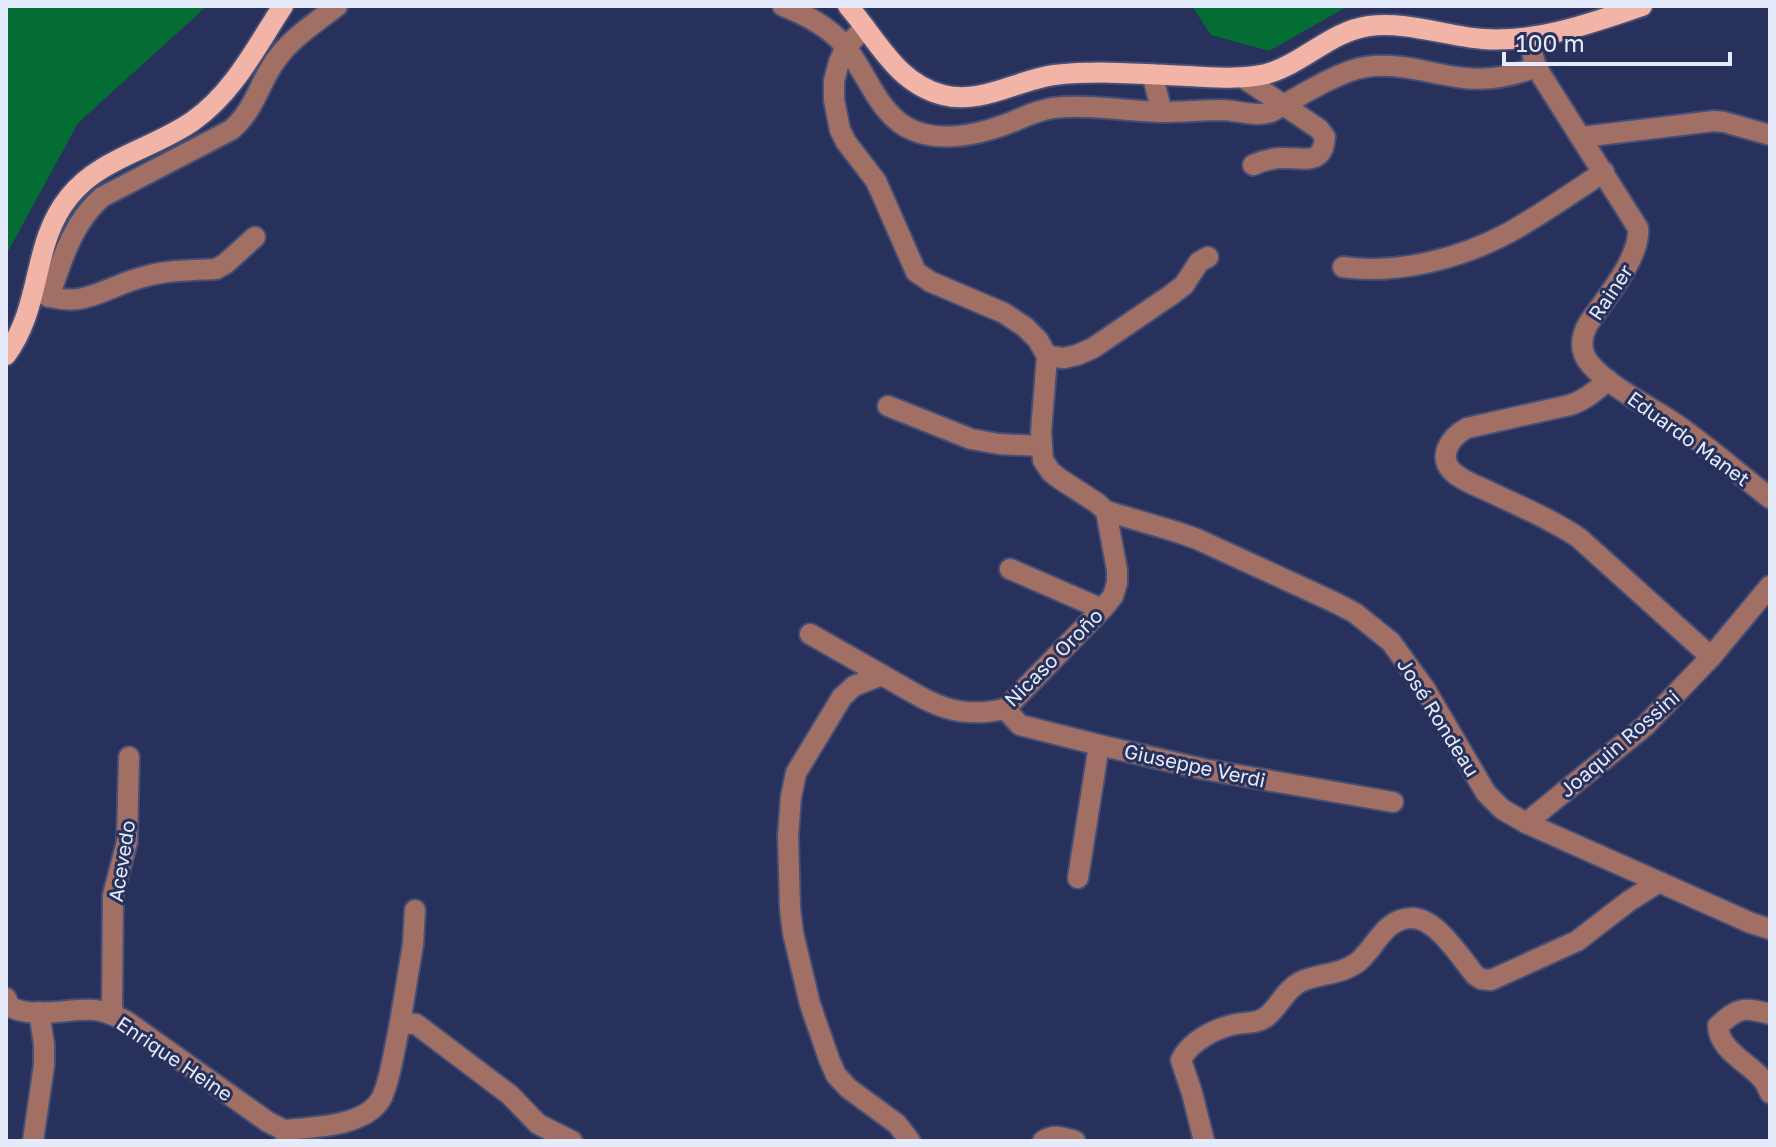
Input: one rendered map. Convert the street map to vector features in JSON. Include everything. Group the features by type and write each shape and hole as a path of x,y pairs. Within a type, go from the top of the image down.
{"main road":[{"path":"6,355 42,294 48,233 70,195 92,175 176,132 213,105 242,70 283,6"},
{"path":"848,6 887,58 907,77 932,91 956,97 972,97 1049,76 1085,73 1261,75 1305,56 1340,35 1367,26 1395,26 1484,39 1528,38 1642,6"}],"street":[{"path":"255,237 216,269 145,276 87,299 72,301 42,294 88,209 102,197 231,130 249,111 281,53 337,6"},
{"path":"783,6 805,15 834,34 846,47 879,100 904,126 940,136 981,133 1038,110 1057,108 1162,112 1227,110 1263,115 1362,67 1381,65 1473,79 1507,77 1536,67"},
{"path":"865,27 846,47 834,81 840,130 876,181 916,272 931,282 990,305 1038,340 1047,356 1041,446 1043,460 1051,472 1106,511"},
{"name":"Rainer","path":"1528,38 1536,67 1638,228 1638,245 1631,260 1583,334 1584,353 1589,363 1608,380"},
{"path":"1152,74 1162,112"},
{"path":"1242,77 1319,129 1325,137 1320,154 1314,157 1282,157 1253,165"},
{"path":"1582,137 1714,121 1770,135"},
{"path":"1343,267 1393,268 1456,254 1510,232 1604,172"},
{"path":"1047,356 1064,358 1093,348 1184,285 1199,262 1208,257"},
{"path":"1608,380 1593,393 1570,405 1467,428 1457,433 1445,454 1448,464 1454,473 1579,538 1711,657"},
{"name":"Eduardo Manet","path":"1608,380 1678,426 1770,498"},
{"path":"888,406 971,439 1041,446"},
{"name":"Nicaso Oroño","path":"810,634 929,701 958,712 1005,709 1113,596 1117,570 1106,511"},
{"name":"José Rondeau","path":"1106,511 1197,539 1336,603 1369,624 1391,642 1405,659 1486,793 1502,809 1526,823 1770,929"},
{"path":"1010,569 1102,609"},
{"name":"Joaquin Rossini","path":"1526,823 1645,726 1689,683 1770,586"},
{"path":"882,675 854,686 842,697 796,773 788,836 790,908 810,1004 836,1075 848,1088 897,1124 910,1141"},
{"name":"Giuseppe Verdi","path":"1005,709 1020,725 1099,745 1203,769 1393,802"},
{"path":"1078,878 1099,745"},
{"name":"Acevedo","path":"112,1014 113,895 127,842 129,757"},
{"path":"1204,1141 1181,1060 1188,1048 1219,1029 1260,1021 1297,984 1355,964 1389,925 1398,920 1420,919 1440,932 1475,975 1491,980 1577,941 1659,882"},
{"path":"285,1136 363,1116 381,1099 400,1023 413,944 415,910"},
{"name":"Enrique Heine","path":"6,998 10,1007 17,1011 86,1010 112,1014 285,1136"},
{"path":"1770,1014 1747,1008 1740,1010 1718,1026 1718,1033 1722,1042 1764,1081 1770,1093"},
{"path":"33,1141 44,1065 39,1012"},
{"path":"400,1023 416,1024 423,1028 510,1095 538,1124 572,1141"},
{"path":"1043,1141 1059,1136 1075,1141"}],"green space":[{"path":"6,6 207,6 78,123 6,255"},
{"path":"1194,6 1348,6 1269,51 1211,35"}]}
